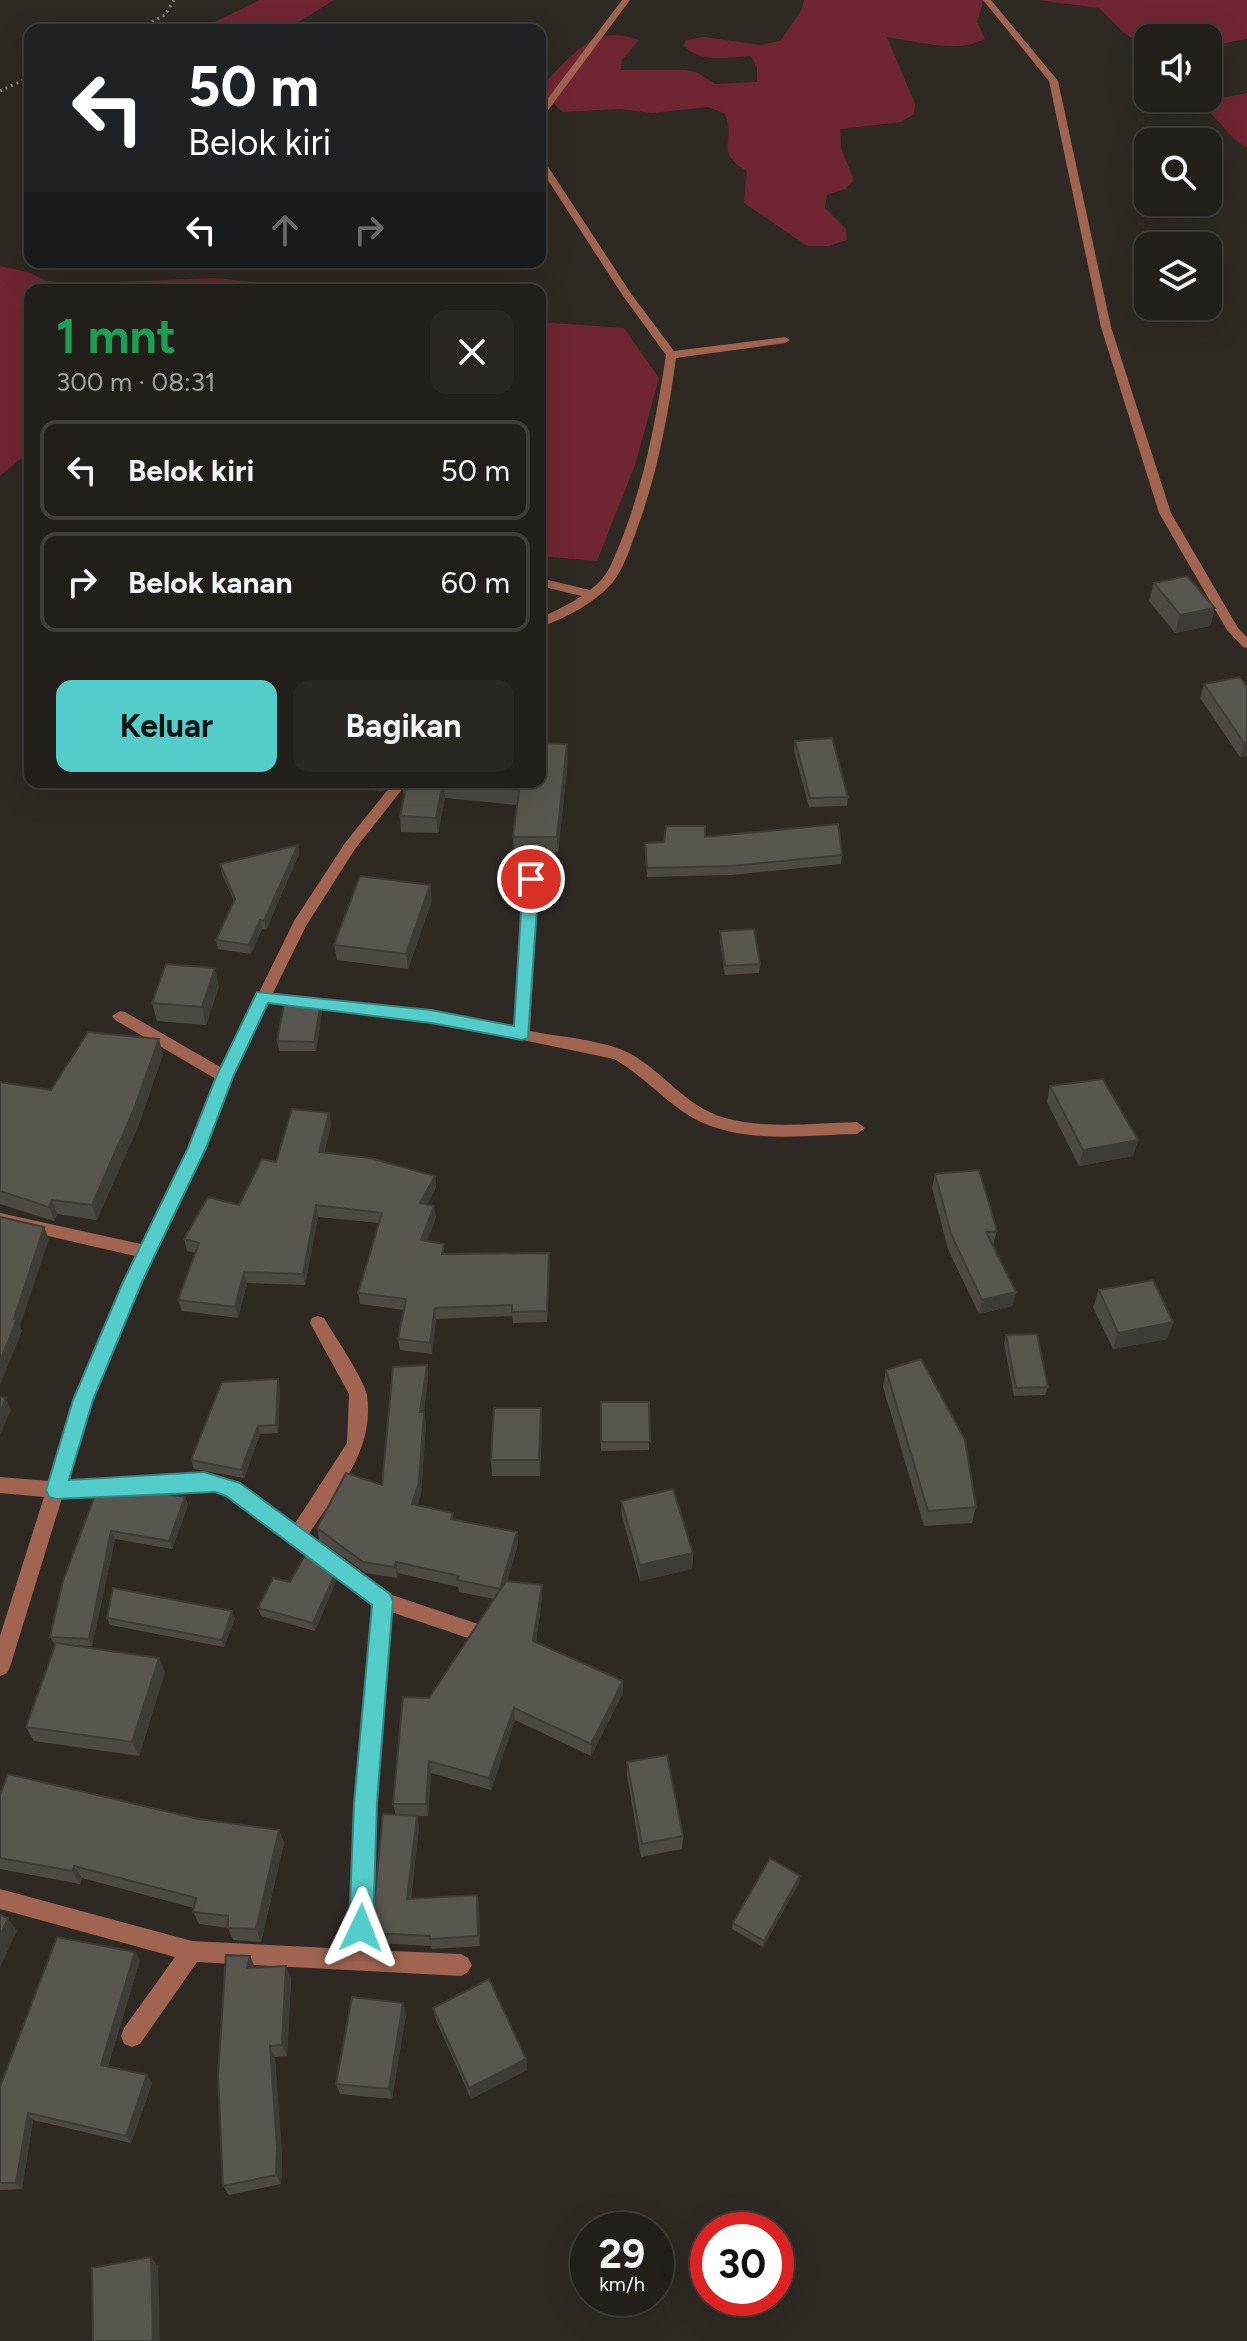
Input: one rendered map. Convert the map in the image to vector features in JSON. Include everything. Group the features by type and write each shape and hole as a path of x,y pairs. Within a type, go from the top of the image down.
{"street":[{"path":"546,107 626,0"},
{"path":"987,0 1053,81 1106,327 1165,513 1233,630 1247,644"},
{"path":"546,170 628,296 671,355 666,397 639,511 616,567 609,579 590,594 546,620"},
{"path":"671,355 785,340"},
{"path":"546,583 590,594"},
{"path":"0,1667 83,1400 145,1252 197,1148 225,1077 299,925 342,859 396,788"},
{"path":"522,1034 531,879"},
{"path":"263,997 431,1016 618,1054 638,1064 696,1111 731,1127 857,1128"},
{"path":"120,1016 225,1077"},
{"path":"0,1219 145,1252"},
{"path":"296,1538 352,1454 356,1443 358,1393 318,1323"},
{"path":"0,1485 56,1490 204,1481 216,1483 233,1490 383,1601 471,1630"},
{"path":"360,1960 365,1803 383,1601"},
{"path":"0,1899 192,1951 461,1965"},
{"path":"132,2036 192,1951"}],"path":[{"path":"148,24 165,15 174,0"},
{"path":"0,91 24,80"}],"shaded area":[{"path":"260,0 334,0 296,24 210,24"},
{"path":"804,0 996,0 983,2 977,22 985,39 974,43 949,46 887,37 915,104 914,114 901,122 840,129 841,148 854,180 845,189 827,195 825,208 846,229 847,240 829,246 807,246 744,203 747,171 737,164 728,151 729,131 724,113 707,107 652,113 619,109 563,112 546,96 546,81 584,46 608,36 639,40 622,60 621,70 685,70 696,72 715,84 757,82 757,68 751,56 706,57 690,51 684,45 686,40 704,37 761,45 780,41 801,11"},
{"path":"1038,0 1247,0 1247,39 1222,43 1222,24 1134,24 1134,39 1099,8"},
{"path":"1247,93 1247,148 1233,138 1210,112 1222,112 1222,98"},
{"path":"0,266 28,272 44,280 70,284 24,284 24,456 0,476"},
{"path":"214,278 275,284 70,284"},
{"path":"546,322 624,328 659,378 635,465 597,561 546,557"}],"building":[{"path":"1187,576 1215,608 1180,615 1154,583"},
{"path":"1240,677 1247,687 1247,742 1244,743 1204,684"},
{"path":"832,738 848,797 810,798 795,741"},
{"path":"546,743 567,744 557,837 513,837 519,790 500,788 546,788"},
{"path":"406,788 442,788 436,818 400,816"},
{"path":"838,824 842,855 732,866 647,868 645,843 664,842 666,826 705,826 705,837"},
{"path":"298,845 264,921 260,920 249,945 216,940 235,899 220,864"},
{"path":"360,876 430,885 406,954 334,945"},
{"path":"754,929 760,964 725,966 720,931"},
{"path":"166,964 215,968 202,1007 152,1003"},
{"path":"285,999 321,1003 314,1042 277,1041"},
{"path":"88,1032 159,1039 134,1109 92,1205 52,1200 49,1207 0,1191 0,1082 51,1090"},
{"path":"1103,1079 1138,1140 1083,1150 1050,1086"},
{"path":"292,1109 329,1113 319,1152 370,1158 435,1176 420,1203 434,1206 421,1240 444,1244 442,1254 549,1253 547,1311 512,1312 512,1305 435,1308 430,1343 398,1339 406,1299 358,1293 382,1213 316,1205 303,1274 244,1272 235,1307 178,1300 199,1243 184,1239 208,1197 239,1205 262,1159 276,1162"},
{"path":"979,1170 997,1231 986,1232 1016,1292 982,1300 951,1234 935,1174"},
{"path":"0,1217 44,1227 14,1319 17,1319 0,1361"},
{"path":"1153,1280 1173,1322 1118,1333 1099,1290"},
{"path":"1037,1334 1048,1387 1016,1388 1006,1335"},
{"path":"921,1359 965,1440 976,1507 928,1511 886,1370"},
{"path":"427,1365 420,1412 424,1412 419,1482 412,1504 453,1513 451,1519 517,1532 500,1589 396,1562 395,1567 363,1562 317,1528 346,1473 382,1485 393,1367"},
{"path":"278,1379 276,1425 258,1426 241,1470 191,1460 222,1382"},
{"path":"0,1397 6,1398 0,1413"},
{"path":"601,1402 649,1402 650,1442 601,1442"},
{"path":"494,1408 541,1408 539,1460 491,1460"},
{"path":"133,1488 185,1497 169,1541 111,1531 89,1639 50,1637 63,1581 97,1490"},
{"path":"673,1489 693,1553 640,1565 621,1501"},
{"path":"306,1553 335,1574 313,1623 258,1608 273,1578 290,1582"},
{"path":"506,1581 542,1585 533,1641 623,1681 591,1744 514,1708 489,1778 429,1761 426,1804 393,1804 403,1697 429,1698"},
{"path":"113,1588 232,1611 222,1640 107,1618"},
{"path":"56,1643 159,1658 132,1742 26,1727"},
{"path":"667,1755 683,1836 642,1844 627,1762"},
{"path":"8,1774 199,1819 279,1830 256,1929 228,1928 228,1916 193,1912 196,1898 74,1866 72,1871 0,1858 0,1795"},
{"path":"383,1814 417,1816 407,1899 477,1895 478,1936 430,1939 430,1936 371,1933"},
{"path":"770,1858 800,1876 764,1941 733,1923"},
{"path":"0,1915 8,1918 0,1936"},
{"path":"57,1937 135,1952 101,2065 147,2075 126,2136 28,2113 16,2183 0,2183 0,2087"},
{"path":"226,1955 250,1956 247,1968 286,1966 282,2045 270,2046 276,2175 223,2186 218,2075"},
{"path":"489,1979 526,2059 469,2088 433,2008"},
{"path":"352,1997 403,2003 389,2089 336,2084"},
{"path":"151,2257 153,2341 93,2341 92,2268"}],"route":[{"path":"361,1928 365,1803 383,1601 233,1490 216,1483 204,1481 56,1490 83,1400 132,1282 197,1148 225,1077 263,997 431,1016 522,1034 531,879"}]}
